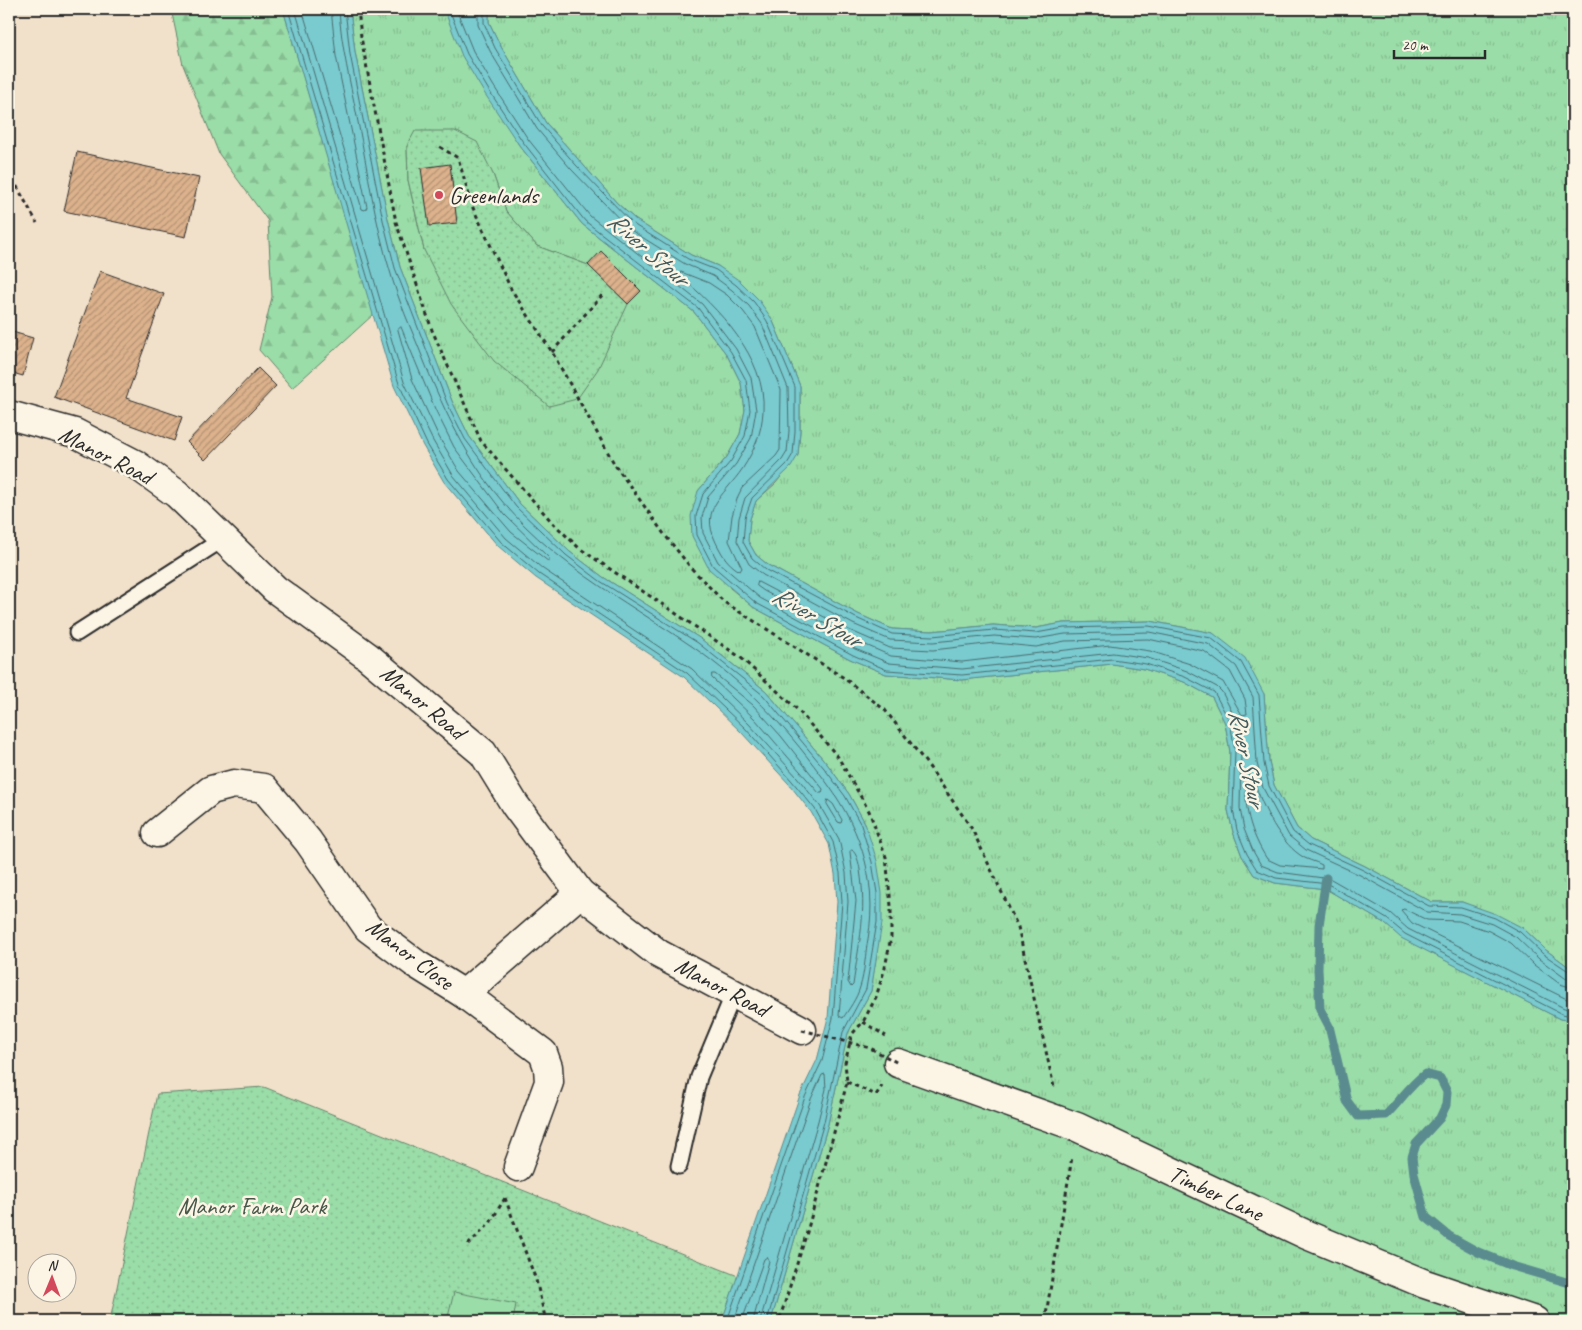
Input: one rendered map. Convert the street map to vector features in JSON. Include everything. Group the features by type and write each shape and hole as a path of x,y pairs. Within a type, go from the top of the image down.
{"street":[{"name":"Manor Road","path":"9,415 75,433 135,464 176,494 275,589 367,656 483,753 515,804 580,894 659,954 802,1030"},
{"name":"Manor Close","path":"157,833 211,790 234,784 264,788 308,841 368,928 416,964 464,994 543,1053 548,1067 549,1082 518,1167"},
{"path":"464,994 580,894"},
{"name":"Timber Lane","path":"898,1063 1077,1127 1307,1235 1425,1284 1535,1321"}],"lane":[{"path":"77,634 223,538"},
{"path":"679,1166 699,1077 734,993"}],"path":[{"path":"358,9 361,37 396,222 432,330 481,441 544,514 579,548 740,657 798,710 838,757 869,811 886,857 891,906 891,938 885,968 876,997 863,1022 852,1034 845,1063 847,1082 839,1114 807,1232 779,1321"},
{"path":"440,147 458,158 472,208 511,289 552,352 615,465 692,568 724,602 844,678 885,710 930,768 972,829 1018,927 1038,1022 1059,1103 1077,1127 1045,1321"},
{"path":"9,172 37,223"},
{"path":"552,352 604,293"},
{"path":"802,1030 870,1048 898,1063"},
{"path":"468,1245 490,1223 505,1198 518,1167"},
{"path":"505,1198 536,1280 546,1321"}],"green space":[{"path":"171,9 283,9 374,314 292,388 259,350 272,297 268,221 219,154 183,65"},
{"path":"350,9 444,9 451,25 519,145 582,224 694,312 727,355 741,383 745,410 740,434 727,457 698,491 730,588 753,607 850,659 886,674 962,680 1112,664 1144,669 1184,682 1212,697 1225,723 1230,752 1228,810 1233,832 1242,856 1254,875 1275,883 1326,889 1384,923 1402,938 1560,1019 1573,1021 1573,1321 771,1321 828,1124 848,1033 871,991 876,957 865,823 849,794 828,765 766,691 701,639 603,577 570,552 520,504 469,436 452,401 400,267 388,219 355,52","holes":["407,146 493,174 506,211 537,246 588,265 424,250 408,180"]},
{"path":"489,9 1573,9 1573,970 1546,950 1523,928 1462,902 1432,902 1311,840 1297,828 1274,785 1269,762 1264,694 1213,633 1150,621 1063,623 1036,628 993,625 932,631 892,629 858,614 768,565 756,555 748,541 750,519 756,501 776,483 798,455 800,431 800,386 772,319 718,266 691,255 636,220 617,203 546,123 500,45 489,22"},
{"path":"415,131 455,131 477,142 493,174 506,211 537,246 588,265 628,304 598,369 577,399 549,406 494,361 451,304 424,250 408,180 407,146"},
{"name":"Manor Farm Park","path":"264,1087 738,1276 722,1321 110,1321 157,1094"},
{"path":"454,1292 516,1304 513,1321 447,1321"}],"water":[{"path":"283,9 350,9 355,52 388,219 400,267 452,401 469,436 520,504 570,552 603,577 701,639 766,691 828,765 849,794 865,823 877,861 882,893 882,923 871,991 848,1033 828,1124 771,1321 722,1321 800,1095 817,1060 828,1018 837,902 835,874 829,844 811,812 789,784 741,732 684,677 536,578 498,546 444,482 423,446 394,386"},
{"name":"River Stour","path":"444,9 489,9 489,22 500,45 546,123 617,203 636,220 691,255 718,266 740,281 758,299 772,319 800,386 800,431 798,455 791,467 756,501 750,519 748,541 756,555 768,565 858,614 892,629 932,631 993,625 1036,628 1063,623 1150,621 1213,633 1245,658 1264,694 1269,762 1274,785 1297,828 1311,840 1432,902 1462,902 1496,914 1523,928 1546,950 1573,970 1573,1021 1560,1019 1401,938 1384,923 1326,889 1275,883 1254,875 1242,856 1233,832 1228,810 1230,752 1225,723 1212,697 1184,682 1144,669 1112,664 962,680 886,674 850,659 753,607 709,569 692,536 691,516 698,491 727,457 740,434 745,410 741,383 727,355 694,312 582,224 519,145 462,56"}],"building":[{"path":"77,152 199,178 186,237 64,211"},
{"name":"Greenlands","path":"450,164 457,223 429,226 421,168"},
{"path":"601,251 641,291 628,304 588,265"},
{"path":"100,271 164,294 126,398 182,417 174,441 54,397"},
{"path":"9,331 33,338 23,376 9,372"},
{"path":"258,368 276,386 205,460 187,442"}],"waterway":[{"path":"1326,878 1319,925 1318,969 1320,1009 1329,1026 1347,1101 1358,1116 1386,1115 1425,1074 1440,1078 1447,1092 1446,1105 1440,1118 1416,1144 1412,1157 1414,1174 1426,1217 1449,1236 1478,1252 1512,1266 1573,1284"}],"place":[{"name":"Greenlands","path":"439,195"}]}
